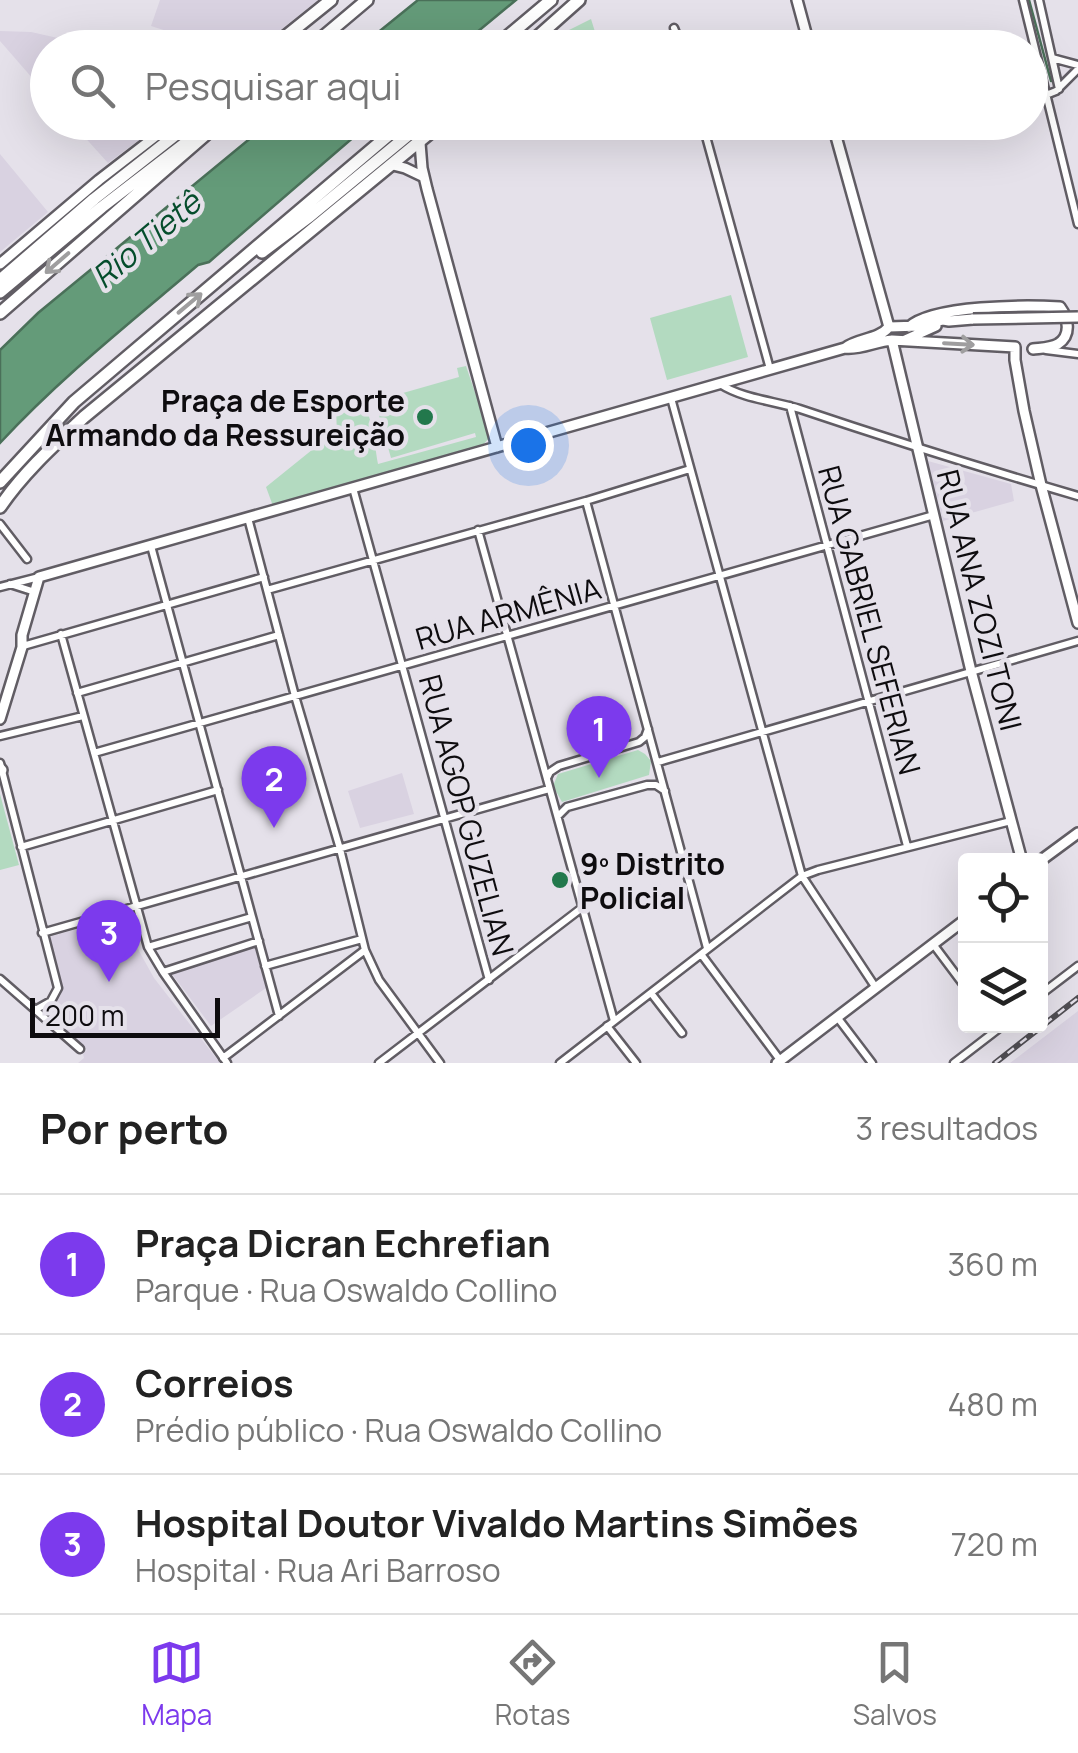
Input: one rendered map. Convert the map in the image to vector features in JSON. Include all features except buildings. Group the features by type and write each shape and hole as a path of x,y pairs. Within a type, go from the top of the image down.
{"highway":[{"path":"296,30 332,0"},
{"path":"331,30 367,0"},
{"path":"515,30 550,0"},
{"path":"544,30 579,0"},
{"path":"540,30 553,22"},
{"path":"0,280 169,140"},
{"path":"0,292 191,140"},
{"path":"0,313 200,140"},
{"path":"0,482 74,402 115,365 383,140"},
{"path":"232,268 255,257 310,216 402,140"},
{"path":"0,508 12,488 84,417 424,140"}],"main road":[{"path":"797,0 805,30"},
{"path":"0,264 151,140"},
{"path":"837,140 889,328"},
{"path":"420,144 424,177 497,447"},
{"path":"393,165 424,177"},
{"path":"897,344 893,335 923,318 956,311 1060,308 1067,320 1065,336 1057,344 1033,349"},
{"path":"42,576 742,379 845,348 889,328 943,320 1078,317"},
{"path":"897,344 949,321"},
{"path":"845,348 879,341 1015,347 1040,486 1078,622"},
{"name":"RUA ANA ZOZI TONI","path":"897,344 971,671 1020,853"},
{"path":"22,647 22,635 42,576"},
{"path":"0,719 42,576"},
{"path":"1048,856 1078,833"},
{"path":"778,1062 958,926"}],"street":[{"path":"1023,0 1030,30"},
{"path":"1039,0 1046,30"},
{"path":"1048,40 1059,89"},
{"path":"1048,94 1059,89 1078,66 1052,58"},
{"path":"1048,103 1078,224"},
{"path":"707,140 770,370"},
{"path":"1015,347 1078,354"},
{"path":"742,379 750,396"},
{"path":"720,384 1078,496"},
{"path":"671,398 802,876 876,988"},
{"name":"RUA GABRIEL SEFERIAN","path":"790,406 907,846"},
{"path":"267,590 690,469"},
{"name":"RUA AGOP GUZELIAN","path":"353,488 489,980"},
{"path":"586,501 658,761 704,952 778,1062"},
{"name":"RUA ARMÊNIA","path":"94,753 934,515"},
{"path":"248,518 340,849 364,950 380,980 440,1063"},
{"path":"0,524 28,559"},
{"path":"478,530 583,907 610,1024 636,1063"},
{"path":"150,546 279,1016"},
{"path":"0,587 42,576"},
{"path":"22,647 264,577"},
{"path":"9,584 35,592"},
{"path":"61,634 148,947 225,1060 364,950"},
{"path":"77,693 279,635"},
{"path":"647,785 658,761 1078,640"},
{"path":"0,736 82,716"},
{"path":"546,780 559,766 635,744 645,737 648,728"},
{"path":"635,744 658,761"},
{"path":"540,757 559,766"},
{"path":"1,767 58,988 51,1001 36,1010"},
{"path":"552,799 558,806 567,807 647,785 664,791"},
{"path":"42,932 549,789"},
{"path":"21,847 218,790"},
{"path":"557,817 567,807"},
{"path":"560,1063 802,876 1011,821"},
{"path":"378,1063 583,907"},
{"path":"148,947 252,917"},
{"path":"265,966 362,939"},
{"path":"163,972 258,941"},
{"path":"934,944 958,977"},
{"path":"1048,989 1078,966"},
{"path":"0,979 80,1049"},
{"path":"651,993 682,1034"},
{"path":"837,1016 872,1063"},
{"path":"954,1063 990,1033"}],"shaded area":[{"path":"160,0 318,0 280,30 164,30 151,26"},
{"path":"591,19 594,30 569,30"},
{"path":"0,31 30,32 30,75 0,41"},
{"path":"87,140 139,140 108,163"},
{"path":"0,154 48,212 0,252"},
{"path":"731,295 748,357 667,380 650,318"},
{"path":"466,366 490,437 482,446 273,506 266,487 328,437 337,441 336,401 355,394 369,417 378,464 476,437 475,433 391,458 375,401 459,377 457,368"},
{"path":"928,461 1011,484 1014,501 943,521"},
{"path":"638,750 651,761 649,775 562,802 553,786 558,774"},
{"path":"402,773 414,814 360,828 348,791"},
{"path":"0,794 19,865 0,870"},
{"path":"126,915 154,978 220,1063 78,1063 87,1050 46,1012 61,995 62,986 49,937"},
{"path":"256,946 266,988 211,1026 172,974"},
{"path":"1078,1011 1078,1063 1010,1063"}],"water":[{"path":"418,0 516,0 480,30 381,30"},
{"name":"Rio Tietê","path":"248,140 350,140 209,262 198,265 96,351 0,443 0,350 38,313"}],"waterway":[{"path":"1029,0 1037,30"},
{"path":"1048,70 1051,81"}],"railway":[{"path":"995,1063 1078,998"}],"place":[{"name":"Praça de Esporte Armando da Ressureição","path":"425,417"},
{"name":"Praça Dicran Echrefian","path":"599,778"},
{"name":"Correios","path":"274,828"},
{"name":"9º Distrito Policial","path":"560,880"},
{"name":"Hospital Doutor Vivaldo Martins Simões","path":"109,982"}]}
